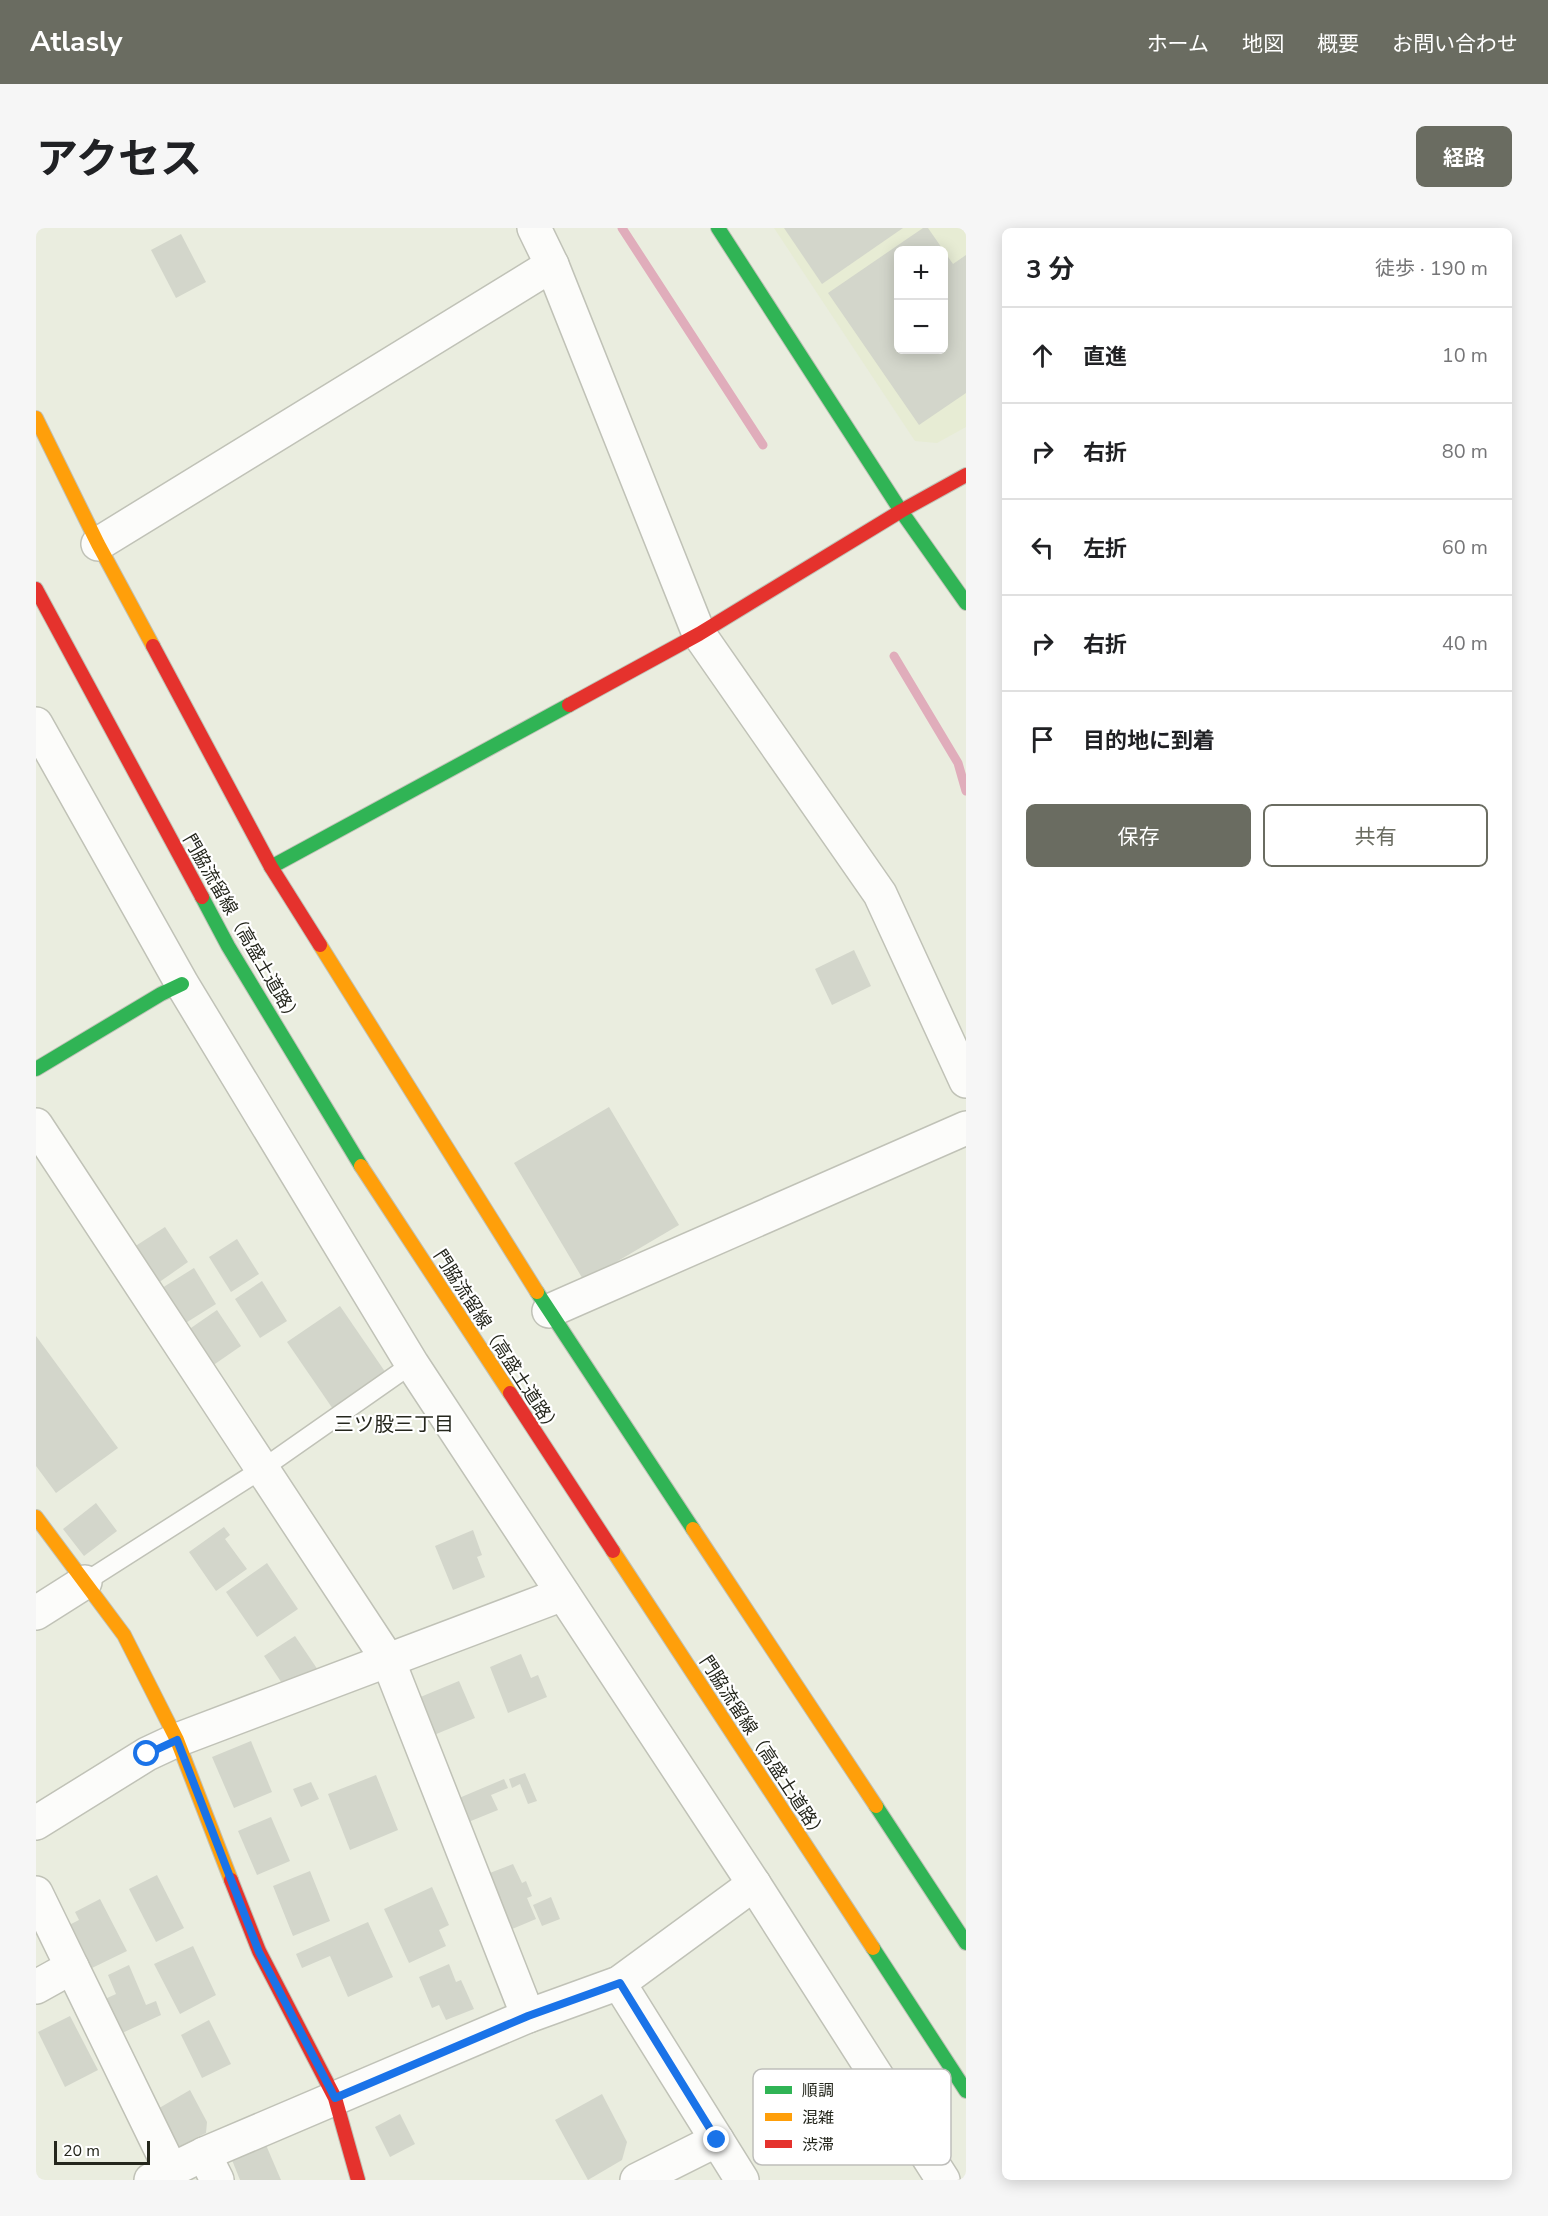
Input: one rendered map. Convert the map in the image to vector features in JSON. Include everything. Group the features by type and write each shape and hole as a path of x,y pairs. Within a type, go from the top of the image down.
{"street":[{"path":"534,228 552,265 699,634 880,894 966,1081"},
{"path":"718,228 901,511 966,603"},
{"path":"98,544 552,265"},
{"path":"36,418 98,544 271,867 549,1311 966,1943"},
{"path":"271,867 699,634 901,511 966,475"},
{"name":"門脇流留線（高盛土道路）","path":"36,589 228,946 358,1161 966,2091"},
{"path":"36,723 182,984 412,1364 754,1884 873,2069"},
{"path":"36,1069 161,994 182,984"},
{"path":"36,1125 388,1660 528,2016"},
{"path":"549,1311 966,1128"},
{"path":"36,1517 124,1635 177,1740 259,1952 335,2098 358,2180"},
{"path":"36,1613 85,1582"},
{"path":"36,1823 147,1754 177,1740 563,1594"},
{"path":"36,1893 72,1967 161,2175 211,2167 335,2098 528,2016 620,1983 754,1884"},
{"path":"36,1987 72,1967"},
{"path":"620,1983 742,2180"},
{"path":"638,2180 717,2140"},
{"path":"934,2165 944,2180"}],"lane":[{"path":"85,1582 262,1468 412,1364"}],"shaded area":[{"path":"774,228 966,228 966,427 937,443 915,441"}],"building":[{"path":"784,228 903,228 822,284"},
{"path":"923,228 928,228 940,246 897,246"},
{"path":"181,234 206,282 176,298 151,250"},
{"path":"894,248 894,354 948,354 948,257 953,264 966,255 966,393 919,425 828,293"},
{"path":"854,950 871,986 832,1005 815,969"},
{"path":"609,1107 679,1225 584,1281 514,1163"},
{"path":"165,1227 188,1262 158,1283 134,1247"},
{"path":"237,1239 259,1274 231,1292 209,1257"},
{"path":"194,1268 216,1304 184,1324 162,1288"},
{"path":"262,1281 287,1321 260,1338 235,1299"},
{"path":"340,1306 388,1376 335,1412 287,1342"},
{"path":"217,1310 241,1346 212,1366 188,1330"},
{"path":"36,1336 118,1448 56,1493 36,1466"},
{"path":"96,1503 117,1531 84,1556 63,1529"},
{"path":"224,1527 230,1535 225,1539 247,1569 216,1591 189,1552"},
{"path":"473,1530 482,1555 477,1557 485,1577 453,1590 435,1546"},
{"path":"267,1563 298,1609 257,1637 226,1592"},
{"path":"295,1636 320,1673 289,1694 264,1656"},
{"path":"521,1654 531,1678 538,1675 547,1697 508,1713 490,1667"},
{"path":"459,1681 475,1718 434,1735 418,1698"},
{"path":"251,1741 272,1792 234,1808 212,1757"},
{"path":"525,1773 537,1801 528,1804 520,1784 512,1788 509,1779"},
{"path":"376,1775 398,1830 350,1850 328,1794"},
{"path":"504,1779 508,1788 491,1795 498,1810 461,1825 452,1801"},
{"path":"311,1782 319,1799 301,1807 293,1789"},
{"path":"271,1817 290,1861 257,1875 238,1831"},
{"path":"513,1864 522,1883 526,1881 532,1896 527,1898 536,1919 505,1932 482,1876"},
{"path":"310,1871 330,1921 293,1936 273,1886"},
{"path":"157,1875 184,1928 156,1942 129,1889"},
{"path":"432,1887 449,1925 439,1930 446,1946 409,1963 384,1909"},
{"path":"551,1897 560,1919 542,1926 533,1905"},
{"path":"100,1899 127,1951 92,1968 69,1925 79,1920 75,1912"},
{"path":"368,1922 393,1977 348,1997 330,1956 302,1968 296,1954"},
{"path":"193,1946 216,1995 180,2014 154,1964"},
{"path":"449,1964 456,1982 461,1980 474,2009 446,2020 439,2005 432,2008 419,1977"},
{"path":"129,1965 146,2005 156,2001 161,2015 120,2034 105,1999 116,1994 108,1975"},
{"path":"70,2016 98,2070 65,2087 38,2032"},
{"path":"209,2020 231,2064 202,2078 181,2035"},
{"path":"190,2090 207,2122 206,2133 168,2152 149,2114"},
{"path":"602,2094 627,2142 622,2160 588,2180 555,2120"},
{"path":"400,2114 415,2144 390,2157 375,2127"},
{"path":"266,2145 281,2180 240,2180 232,2160"}],"waterway":[{"path":"622,228 763,445"},
{"path":"894,656 958,763 966,791"}],"traffic: fast":[{"path":"718,228 901,511 966,603"},
{"path":"271,867 569,705"},
{"path":"202,897 228,946 361,1166"},
{"path":"36,1069 161,994 182,984"},
{"path":"537,1292 693,1529"},
{"path":"876,1806 966,1943"},
{"path":"873,1948 966,2091"}],"traffic: slow":[{"path":"36,418 98,544 153,646"},
{"path":"320,945 537,1292"},
{"path":"361,1166 510,1393"},
{"path":"36,1517 124,1635 177,1740 231,1880"},
{"path":"693,1529 876,1806"},
{"path":"613,1551 873,1948"}],"traffic: jam":[{"path":"569,705 699,634 901,511 966,475"},
{"path":"36,589 202,897"},
{"path":"153,646 271,867 320,945"},
{"path":"510,1393 613,1551"},
{"path":"231,1880 259,1951 335,2098 358,2180"}],"district":[{"name":"三ツ股三丁目","path":"394,1424"}],"route":[{"path":"147,1754 177,1740 259,1952 335,2098 528,2016 620,1983 717,2140"}]}
